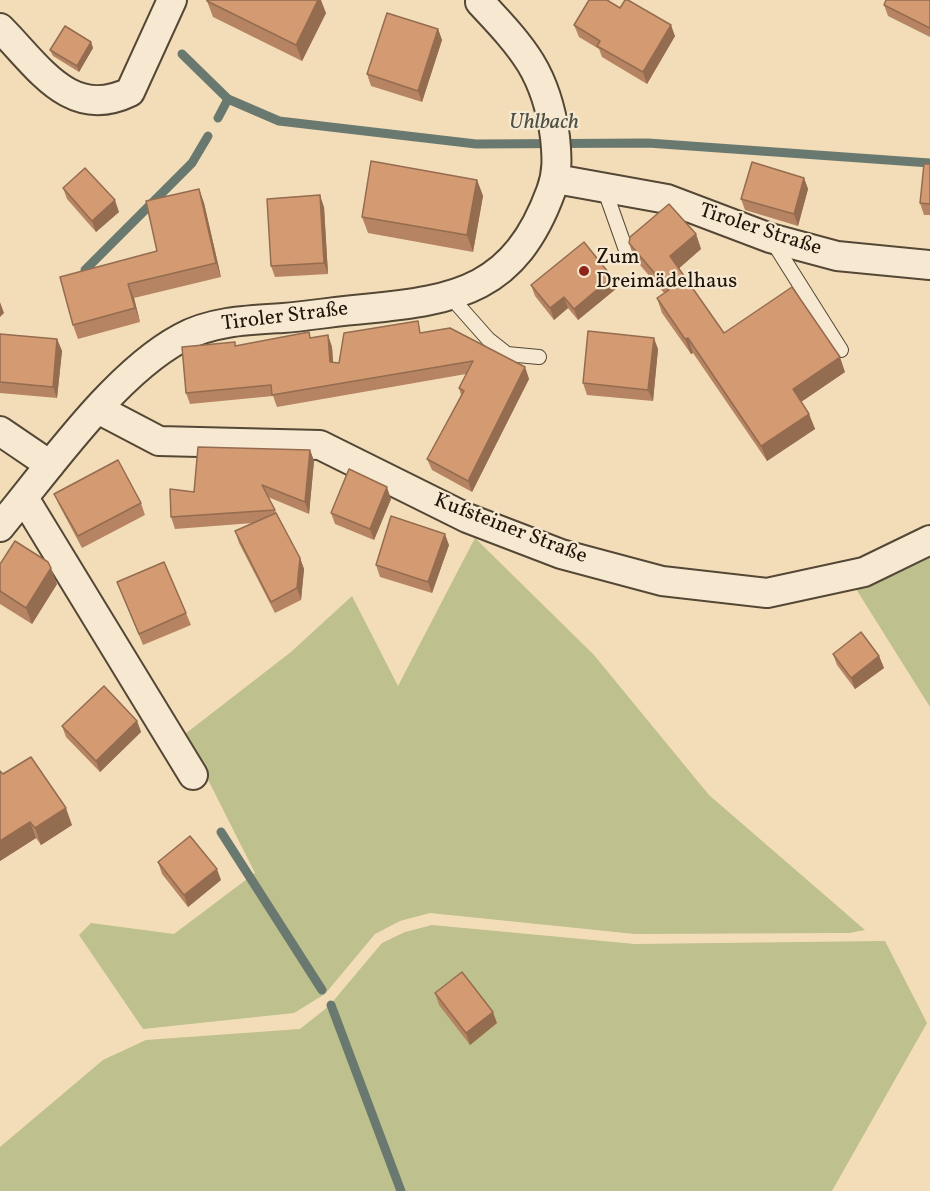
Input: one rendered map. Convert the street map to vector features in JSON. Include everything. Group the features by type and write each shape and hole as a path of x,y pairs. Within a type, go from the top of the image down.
{"street":[{"path":"0,28 62,90 82,100 99,102 116,99 130,92 172,0"},
{"path":"474,1 524,51 546,92 553,124 557,171"},
{"name":"Tiroler Straße","path":"0,527 98,410 160,351 182,337 204,329 246,320 411,304 471,289 506,267 537,224 557,171 604,188 667,199 770,238 837,256 930,266"},
{"name":"Kufsteiner Straße","path":"98,410 159,441 320,446 467,518 561,554 662,581 767,593 864,572 930,540"},
{"path":"0,431 50,465"},
{"path":"24,498 194,775"}],"lane":[{"path":"604,188 627,253"},
{"path":"770,238 841,350"},
{"path":"450,296 488,339 507,354 539,357"}],"green space":[{"path":"475,538 594,655 709,795 865,930 849,933 635,934 430,913 400,921 375,934 325,994 294,1013 143,1029 79,935 91,923 174,934 255,873 185,734 291,652 352,596 398,686"},
{"path":"930,549 930,707 851,581"},
{"path":"432,925 635,944 885,941 927,1023 832,1191 0,1191 0,1147 103,1060 146,1040 300,1029 329,1006 382,943 405,932"}],"building":[{"path":"207,0 318,0 296,45"},
{"path":"589,0 607,0 620,8 625,0 628,0 671,25 643,72 597,46 600,41 574,25"},
{"path":"886,0 930,0 930,28 884,5"},
{"path":"387,13 438,29 418,91 367,74"},
{"path":"65,26 91,42 77,66 50,50"},
{"path":"371,161 477,180 467,235 362,217"},
{"path":"752,162 804,178 794,214 741,199"},
{"path":"924,164 930,164 930,204 920,203"},
{"path":"85,168 115,200 92,221 63,188"},
{"path":"199,189 216,263 128,284 135,308 73,325 60,277 157,251 146,201"},
{"path":"320,195 324,263 271,266 267,199"},
{"path":"669,204 696,234 670,256 724,333 792,287 840,357 793,389 809,414 761,446 688,338 685,339 657,298 669,290 629,243 630,237"},
{"name":"Zum Dreimädelhaus","path":"584,242 612,277 574,309 564,297 550,308 531,285"},
{"path":"418,321 420,333 450,328 525,367 468,481 427,459 464,391 459,388 473,361 272,395 271,385 186,393 182,347 235,342 235,346 309,332 310,338 328,335 330,362 339,363 344,333"},
{"path":"588,331 654,338 648,390 583,383"},
{"path":"0,334 57,339 53,387 0,382"},
{"path":"198,447 310,450 305,502 262,485 275,510 171,517 170,489 194,492"},
{"path":"118,460 141,503 78,536 54,494"},
{"path":"349,469 387,487 370,529 331,513"},
{"path":"276,513 300,558 297,588 271,602 235,531"},
{"path":"391,516 445,534 428,582 376,565"},
{"path":"15,541 48,562 51,568 26,608 0,591 0,564"},
{"path":"164,562 186,613 139,634 117,582"},
{"path":"861,632 879,656 851,678 833,654"},
{"path":"104,686 137,721 96,761 62,726"},
{"path":"31,757 66,808 35,828 30,822 0,841 0,771 3,774"},
{"path":"190,836 217,869 184,895 158,862"},
{"path":"462,972 493,1012 466,1033 435,993"}],"waterway":[{"name":"Uhlbach","path":"182,54 228,99 279,121 476,144 648,143 930,163"},
{"path":"218,118 228,99"},
{"path":"85,270 192,163 208,136"},
{"path":"221,832 322,990"},
{"path":"331,1005 401,1191"}],"place":[{"name":"Zum Dreimädelhaus","path":"584,271"}]}
